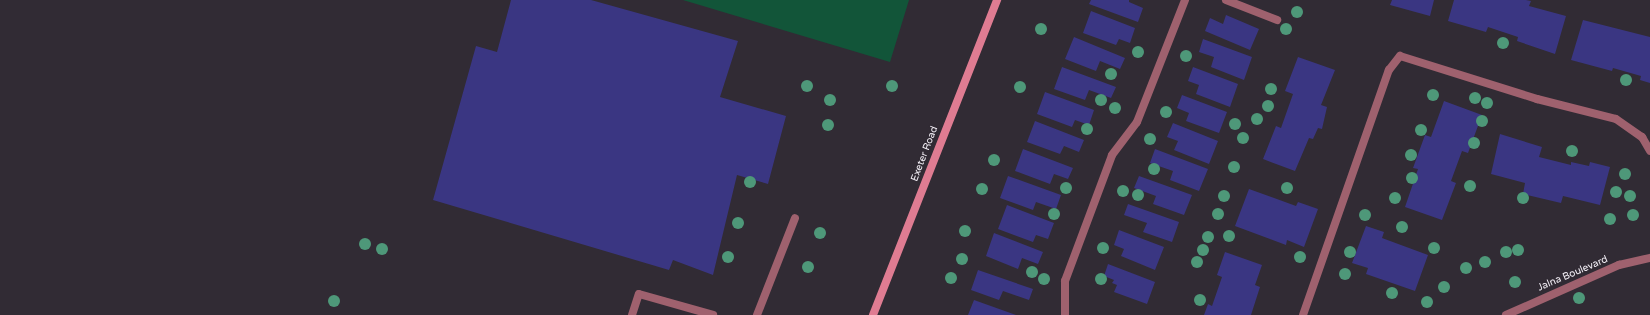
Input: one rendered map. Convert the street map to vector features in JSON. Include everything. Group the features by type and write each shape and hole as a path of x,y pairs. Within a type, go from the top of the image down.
{"main road":[{"name":"Exeter Road","path":"873,315 997,0"}],"street":[{"path":"1065,315 1065,281 1112,155 1137,122 1186,0"},
{"path":"1226,0 1277,20"},
{"path":"1303,315 1389,70 1400,56 1537,99 1616,119 1642,137 1650,151"},
{"path":"757,315 795,218"},
{"name":"Jalna Boulevard","path":"1506,315 1619,265 1650,258"},
{"path":"632,315 639,294 713,315"}],"green space":[{"path":"683,0 909,0 890,62"}],"building":[{"path":"511,0 591,0 738,41 720,97 786,116 768,184 737,175 713,275 673,260 669,270 433,200 476,46 497,52"},
{"path":"1091,0 1129,0 1129,2 1143,8 1138,22 1089,4"},
{"path":"1392,0 1434,0 1430,16 1390,5"},
{"path":"1454,0 1526,0 1531,1 1529,6 1566,16 1555,54 1517,41 1518,37 1488,27 1486,32 1448,21"},
{"path":"1091,11 1135,28 1130,43 1119,39 1116,45 1083,33"},
{"path":"1226,15 1259,29 1250,50 1205,31 1210,18 1223,24"},
{"path":"1583,20 1650,37 1650,83 1640,80 1641,76 1613,68 1612,71 1571,60"},
{"path":"1074,37 1125,58 1120,69 1100,61 1096,71 1065,59"},
{"path":"1203,39 1252,57 1244,80 1211,67 1214,57 1199,52"},
{"path":"1298,57 1335,70 1321,105 1327,107 1322,129 1318,128 1313,139 1309,138 1295,171 1263,159 1276,126 1281,128 1293,94 1285,91"},
{"path":"1062,67 1116,87 1111,98 1089,90 1085,100 1054,89"},
{"path":"1193,67 1238,84 1230,107 1196,94 1199,85 1188,81"},
{"path":"1045,92 1094,110 1089,125 1075,120 1072,127 1037,114"},
{"path":"1182,95 1227,112 1219,133 1186,121 1189,113 1177,108"},
{"path":"1444,101 1482,115 1468,153 1462,151 1451,181 1456,183 1442,220 1405,207 1418,169 1413,168 1425,135 1431,137"},
{"path":"1035,121 1084,140 1079,152 1064,146 1060,154 1027,142"},
{"path":"1173,123 1218,141 1209,164 1174,150 1178,141 1167,137"},
{"path":"1500,134 1542,147 1539,157 1571,165 1571,162 1589,166 1590,162 1610,167 1600,205 1563,196 1561,203 1523,194 1525,183 1491,174"},
{"path":"1023,149 1073,168 1068,179 1054,174 1050,184 1015,171"},
{"path":"1155,149 1208,169 1199,191 1170,180 1173,171 1150,163"},
{"path":"1008,176 1061,195 1056,209 1036,202 1033,210 1000,198"},
{"path":"1139,176 1192,195 1184,215 1153,204 1156,196 1134,188"},
{"path":"1249,189 1296,206 1298,202 1318,209 1304,247 1287,240 1286,245 1235,226"},
{"path":"1128,204 1179,222 1172,242 1143,232 1147,223 1124,215"},
{"path":"1007,205 1054,223 1048,239 1036,235 1033,242 998,229"},
{"path":"1366,226 1384,232 1382,238 1428,255 1415,291 1366,274 1368,268 1352,263"},
{"path":"1119,230 1164,247 1155,270 1121,256 1124,249 1114,245"},
{"path":"994,233 1043,252 1038,264 1022,258 1018,269 986,256"},
{"path":"1225,252 1262,265 1255,285 1260,287 1251,315 1204,315 1208,304 1212,306 1222,277 1217,275"},
{"path":"1108,264 1155,282 1147,304 1114,292 1117,285 1112,283 1114,280 1104,276"},
{"path":"978,270 1033,289 1029,300 1003,291 999,300 971,290"},
{"path":"974,300 1016,315 968,315"}]}
